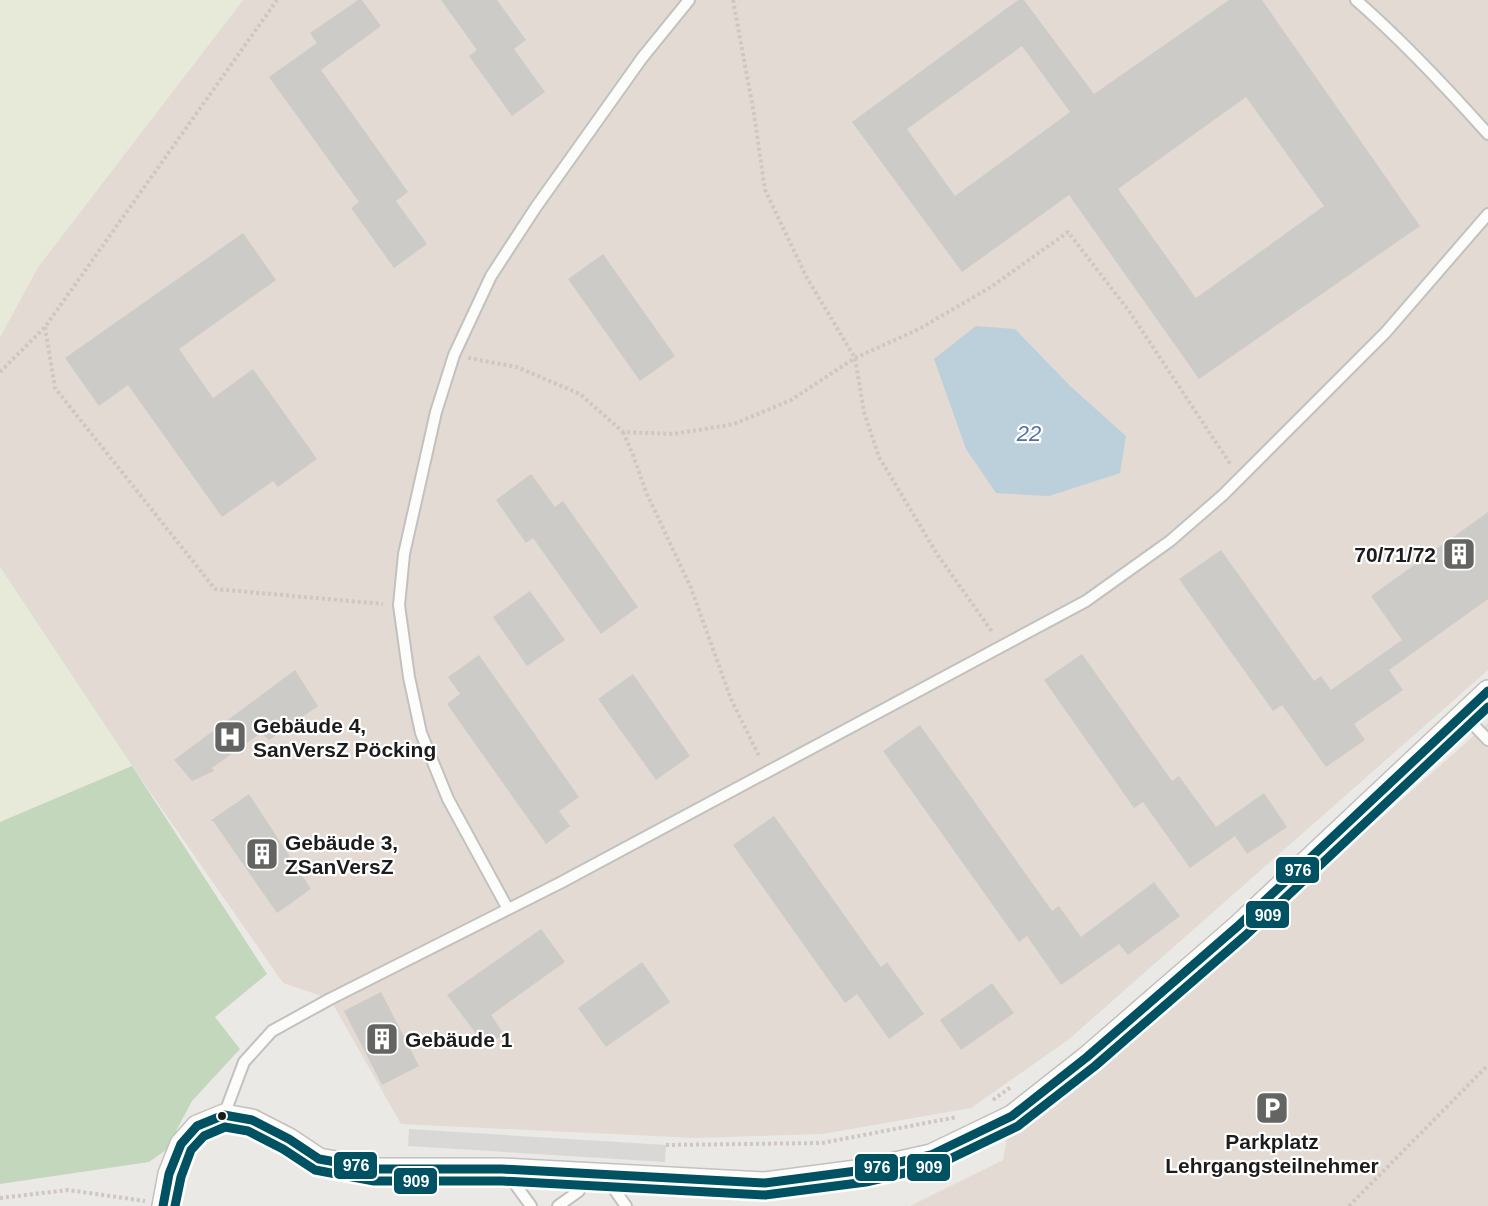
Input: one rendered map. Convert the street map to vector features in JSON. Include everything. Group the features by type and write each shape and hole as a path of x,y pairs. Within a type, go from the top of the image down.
{"street":[{"path":"163,1205 169,1174 182,1144 197,1126 224,1115 252,1120 289,1139 319,1159 375,1169 503,1169 765,1183 864,1170 931,1155 1012,1116 1087,1056 1238,926 1488,691"}],"lane":[{"path":"508,909 448,800 421,733 409,677 399,605 404,554 436,412 454,355 491,276 642,58 689,0"},
{"path":"1356,0 1443,84 1488,134"},
{"path":"224,1115 244,1062 272,1031 508,909 1086,601 1170,541 1223,495 1386,332 1488,214"},
{"path":"1463,714 1488,740"},
{"path":"503,1169 531,1206"},
{"path":"558,1206 579,1191 580,1174"},
{"path":"604,1175 626,1206"}],"path":[{"path":"0,372 45,327 277,0"},
{"path":"733,0 765,190 807,278 855,358 864,412 879,457 937,554 1002,646"},
{"path":"623,432 674,434 734,424 791,400 855,358 919,329 991,287 1068,232 1129,311 1240,478"},
{"path":"45,327 55,388 215,589 399,605"},
{"path":"454,355 517,367 580,394 623,432 646,492 691,588 731,699 766,772"},
{"path":"1349,1206 1488,1065"},
{"path":"989,1102 1016,1083"},
{"path":"666,1145 822,1143 960,1117"},
{"path":"0,1198 68,1190 163,1205"}],"shaded area":[{"path":"243,0 1488,0 1488,670 1068,1040 971,1108 822,1134 696,1138 401,1124 330,999 283,983 132,766 0,567 0,337 38,267"},
{"path":"1488,723 1488,1206 910,1206 1003,1160 1009,1126 1100,1068"},
{"path":"409,1129 666,1145 665,1162 408,1146"}],"green space":[{"path":"0,0 243,0 38,267 0,337"},
{"path":"0,567 132,766 0,822"},
{"path":"132,766 267,974 215,1017 240,1049 192,1101 166,1150 149,1162 0,1184 0,822"}],"water":[{"name":"22","path":"976,326 1015,329 1070,386 1126,436 1120,473 1049,496 996,493 966,449 934,359"}],"building":[{"path":"358,0 362,0 381,26 321,70 408,192 396,201 427,244 394,268 351,208 359,202 269,77 317,43 310,33"},
{"path":"441,0 497,0 526,40 514,49 545,92 512,116 469,56 477,50"},
{"path":"1018,0 1024,0 1094,94 1229,0 1262,0 1420,226 1199,379 1069,195 962,272 852,122","holes":["1022,46 1070,112 955,196 907,129","1246,97 1324,206 1196,298 1118,189"]},
{"path":"243,233 276,280 179,349 213,398 253,369 317,459 278,487 273,481 222,517 128,385 99,406 65,358"},
{"path":"603,254 675,356 640,381 568,279"},
{"path":"531,474 555,507 563,501 638,607 601,634 533,538 526,543 496,500"},
{"path":"1488,512 1488,599 1389,670 1403,690 1354,724 1365,740 1326,767 1282,705 1273,711 1179,579 1221,550 1314,681 1321,676 1331,690 1402,640 1371,596"},
{"path":"530,591 565,640 527,666 493,617"},
{"path":"1082,654 1172,781 1179,776 1216,827 1264,793 1287,827 1247,854 1235,836 1190,868 1143,802 1134,808 1044,680"},
{"path":"479,655 579,797 559,811 570,826 546,844 447,704 460,694 448,677"},
{"name":"Gebäude 4, SanVersZ Pöcking","path":"295,670 318,706 269,740 261,733 212,768 214,771 192,781 174,760"},
{"path":"633,674 690,756 656,780 598,699"},
{"path":"920,725 1052,911 1059,906 1081,937 1154,882 1180,916 1128,955 1119,944 1061,985 1027,936 1019,942 883,751"},
{"name":"Gebäude 3, ZSanVersZ","path":"249,794 311,889 277,913 213,821 210,821"},
{"path":"774,816 881,967 887,962 924,1014 889,1039 857,994 845,1003 733,845"},
{"path":"541,929 565,962 491,1015 504,1034 486,1047 447,995"},
{"path":"642,962 670,1002 606,1047 578,1008"},
{"path":"992,983 1014,1013 961,1050 940,1020"},
{"name":"Gebäude 1","path":"381,992 419,1066 382,1085 344,1011"}],"transit line":[{"name":"976","path":"163,1206 169,1174 181,1144 197,1126 224,1115 252,1120 289,1139 319,1159 375,1169 502,1169 765,1183 864,1170 931,1155 1012,1116 1087,1057 1238,926 1488,691"},
{"name":"909","path":"175,1206 181,1177 191,1150 204,1136 225,1127 248,1131 283,1149 315,1170 374,1181 502,1181 765,1195 866,1182 935,1166 1018,1126 1095,1066 1246,935 1488,707"}],"place":[{"name":"70/71/72","path":"1459,554"},
{"name":"Gebäude 4, SanVersZ Pöcking","path":"230,737"},
{"name":"Gebäude 3, ZSanVersZ","path":"262,854"},
{"name":"Gebäude 1","path":"382,1039"},
{"name":"Parkplatz Lehrgangsteilnehmer","path":"1272,1108"}]}
